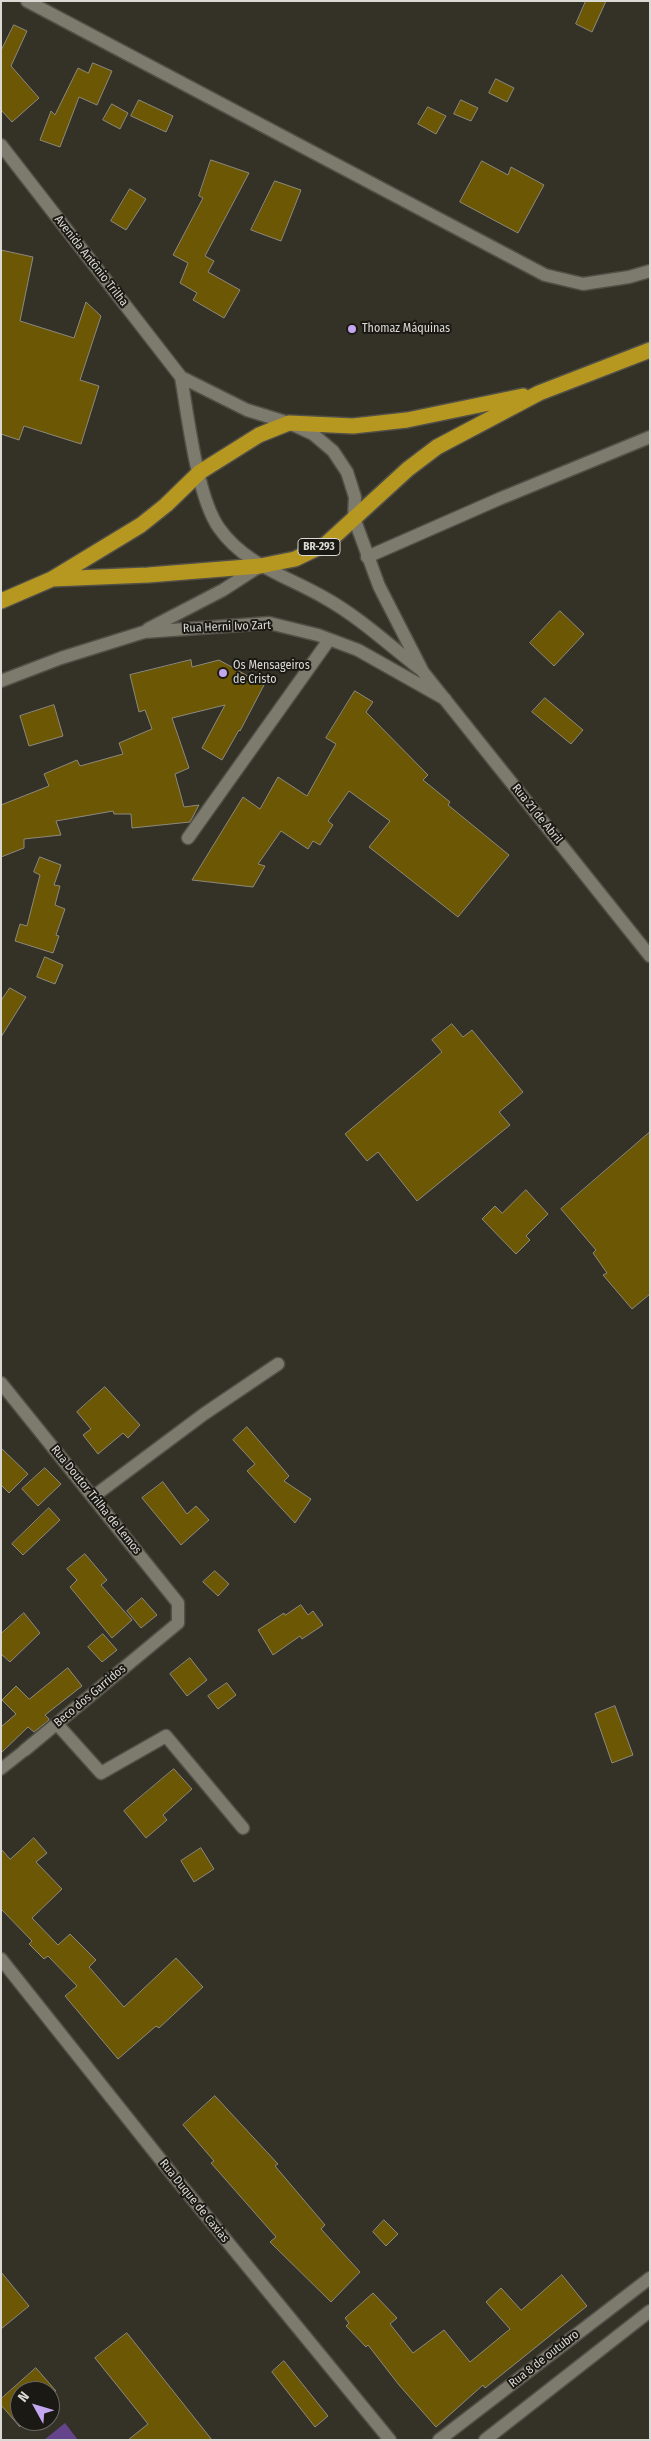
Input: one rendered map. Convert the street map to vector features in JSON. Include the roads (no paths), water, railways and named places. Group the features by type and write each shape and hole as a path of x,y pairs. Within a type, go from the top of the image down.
{"highway":[{"name":"BR-293","path":"52,579 148,575 260,566 295,559 326,544 408,469 437,447 539,393 650,350"},
{"name":"BR-293","path":"1,601 52,579 141,525 166,505 200,472 258,435 289,423 353,426 406,420 539,393"}],"street":[{"path":"27,1 546,275 583,284 629,277 650,271"},
{"name":"Avenida Antônio Trilha","path":"1,146 181,377 247,410 289,423"},
{"name":"Avenida Antônio Trilha","path":"181,377 200,472"},
{"path":"289,423 313,434 337,458 347,472 355,497 354,518"},
{"path":"368,557 499,499 650,437"},
{"path":"144,632 223,590 260,566 237,549 218,527 206,501 200,472"},
{"name":"Rua 21 de Abril","path":"354,518 379,586 424,672 650,956"},
{"name":"Rua 21 de Abril","path":"260,566 326,598 424,672"},
{"name":"Rua Herni Ivo Zart","path":"1,681 61,658 144,632 268,623 358,650 445,699"},
{"path":"188,838 329,640"},
{"path":"94,1496 204,1414 278,1364"},
{"name":"Rua Doutor Trilha de Lemos","path":"1,1383 94,1496 178,1603 178,1622"},
{"name":"Beco dos Garridos","path":"25,1750 178,1622"},
{"path":"57,1724 101,1773 166,1736 243,1828"},
{"name":"Rua Duque de Caxias","path":"1,1959 176,2179 390,2440"},
{"name":"Rua 8 de outubro","path":"439,2440 650,2278"},
{"path":"486,2440 650,2311"}],"lane":[{"name":"Beco dos Garridos","path":"1,1770 25,1750"}],"place":[{"name":"Thomaz Máquinas","path":"352,329"},
{"name":"Os Mensageiros de Cristo","path":"223,673"}]}
